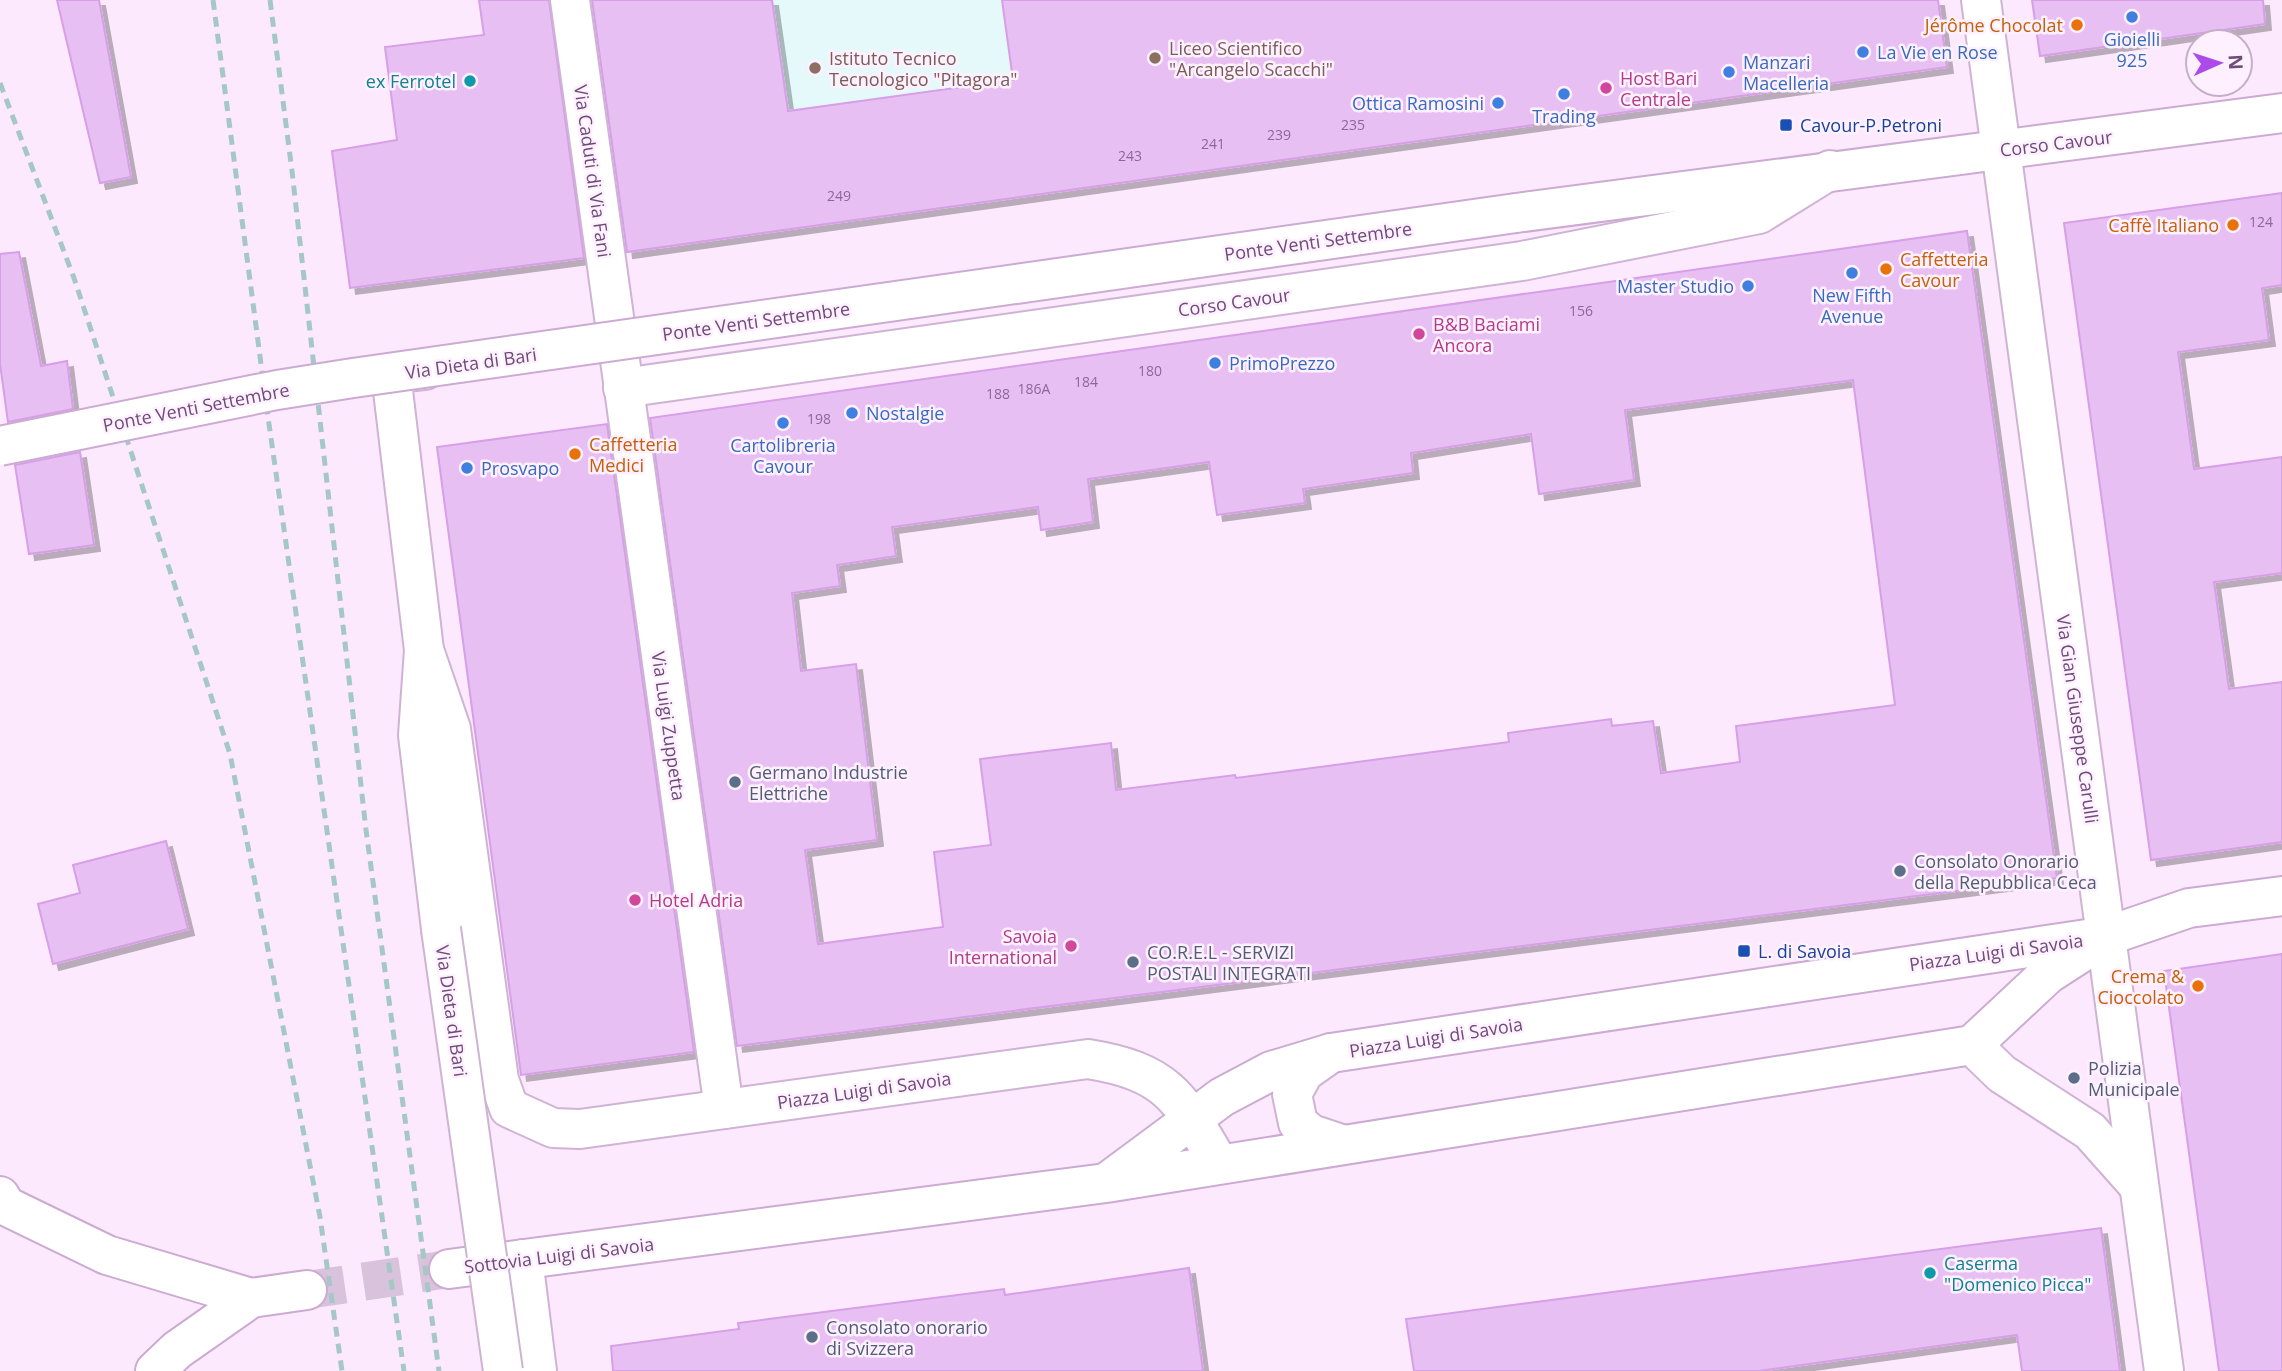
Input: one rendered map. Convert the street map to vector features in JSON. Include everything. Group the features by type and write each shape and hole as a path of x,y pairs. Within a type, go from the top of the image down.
{"street":[{"name":"Via Caduti di Via Fani","path":"570,0 618,343"},
{"name":"Via Gian Giuseppe Carulli","path":"1981,0 2164,1371"},
{"name":"Corso Cavour","path":"1516,214 1830,170 2282,113"},
{"name":"Corso Cavour","path":"623,388 1522,261 1759,214 1830,170"},
{"name":"Ponte Venti Settembre","path":"0,446 277,390 353,378 1516,214"},
{"name":"Via Luigi Zuppetta","path":"618,343 724,1109"},
{"name":"Via Dieta di Bari","path":"503,1371 441,929 418,735 424,650 391,374 618,343"},
{"name":"Via Dieta di Bari","path":"424,650 452,729 499,1080 509,1108 553,1128 579,1129 724,1109"},
{"path":"2107,936 2189,908 2282,896"},
{"name":"Piazza Luigi di Savoia","path":"669,1241 1106,1183 1972,1045 2048,974 2107,936"},
{"name":"Piazza Luigi di Savoia","path":"1106,1183 1222,1097 1271,1071 1331,1053 2107,936"},
{"path":"1972,1045 2001,1074 2090,1131 2138,1185"},
{"name":"Piazza Luigi di Savoia","path":"1331,1053 1304,1072 1292,1094 1298,1122 1311,1134 1341,1144"},
{"name":"Piazza Luigi di Savoia","path":"724,1109 1088,1059 1127,1065 1163,1084 1192,1118 1219,1164"},
{"path":"0,1196 6,1206 107,1255 251,1298 307,1290"},
{"name":"Sottovia Luigi di Savoia","path":"449,1269 669,1241"},
{"path":"523,1259 537,1371"},
{"path":"155,1371 177,1350 251,1298"}],"shaded area":[{"name":"Istituto Tecnico Tecnologico \"Pitagora\"","path":"610,0 1362,0 645,249"}],"building":[{"path":"57,0 99,0 131,177 100,183"},
{"path":"479,0 549,0 584,258 350,288 332,151 397,140 385,47 484,35"},
{"path":"592,0 772,0 788,111 1013,80 1002,0 1938,0 1947,67 627,252"},
{"path":"2032,0 2263,0 2265,24 2237,28 2184,28 2184,36 2040,56"},
{"path":"2282,193 2282,285 2262,288 2269,340 2178,352 2194,469 2282,457 2282,573 2214,582 2229,689 2282,682 2282,842 2151,860 2064,223"},
{"path":"1967,231 2057,878 737,1046 650,418","holes":["1853,380 1895,705 1736,726 1740,762 1661,773 1653,721 1612,726 1611,719 1508,733 1509,742 1236,778 1235,775 1116,790 1111,743 980,759 991,845 934,852 943,927 818,944 805,850 877,840 856,664 801,671 792,593 840,586 837,565 896,556 892,527 1038,507 1041,530 1093,522 1088,479 1209,462 1217,515 1305,503 1303,489 1413,473 1411,453 1531,434 1539,494 1634,480 1625,410"]},
{"path":"19,252 41,366 67,361 73,409 8,422 0,364 0,254"},
{"path":"607,424 694,1052 521,1075 437,447"},
{"path":"80,452 94,545 29,554 15,465"},
{"path":"166,841 188,929 53,964 38,904 80,893 73,865"},
{"path":"2282,954 2282,1371 2219,1371 2164,971"},
{"name":"Caserma \"Domenico Picca\"","path":"2101,1228 2120,1371 2022,1371 2017,1335 1759,1371 1414,1371 1406,1319"},
{"path":"1189,1268 1203,1371 613,1371 611,1346 739,1329 738,1323 1004,1289 1005,1295"}],"tunnel":[{"path":"307,1290 449,1269"}],"railway":[{"path":"213,0 268,417 404,1371"},
{"path":"270,0 292,171 366,830 439,1371"},
{"path":"0,83 74,278 230,754 320,1217 342,1371"}],"place":[{"name":"Gioielli 925","path":"2132,17"},
{"name":"Jérôme Chocolat","path":"2077,25"},
{"name":"La Vie en Rose","path":"1863,52"},
{"name":"Liceo Scientifico \"Arcangelo Scacchi\"","path":"1155,58"},
{"name":"Istituto Tecnico Tecnologico \"Pitagora\"","path":"815,68"},
{"name":"Manzari Macelleria","path":"1729,72"},
{"name":"ex Ferrotel","path":"470,81"},
{"name":"Host Bari Centrale","path":"1606,88"},
{"name":"Trading","path":"1564,94"},
{"name":"Ottica Ramosini","path":"1498,103"},
{"name":"Cavour-P.Petroni","path":"1786,125"},
{"name":"Caffè Italiano","path":"2233,225"},
{"name":"Caffetteria Cavour","path":"1886,269"},
{"name":"New Fifth Avenue","path":"1852,273"},
{"name":"Master Studio","path":"1748,286"},
{"name":"B&B Baciami Ancora","path":"1419,334"},
{"name":"PrimoPrezzo","path":"1215,363"},
{"name":"Nostalgie","path":"852,413"},
{"name":"Cartolibreria Cavour","path":"783,423"},
{"name":"Caffetteria Medici","path":"575,454"},
{"name":"Prosvapo","path":"467,468"},
{"name":"Germano Industrie Elettriche","path":"735,782"},
{"name":"Consolato Onorario della Repubblica Ceca","path":"1900,871"},
{"name":"Hotel Adria","path":"635,900"},
{"name":"Savoia International","path":"1071,946"},
{"name":"L. di Savoia","path":"1744,951"},
{"name":"CO.R.E.L - SERVIZI POSTALI INTEGRATI","path":"1133,962"},
{"name":"Crema & Cioccolato","path":"2198,986"},
{"name":"Polizia Municipale","path":"2074,1078"},
{"name":"Caserma \"Domenico Picca\"","path":"1930,1273"},
{"name":"Consolato onorario di Svizzera","path":"812,1337"}]}
